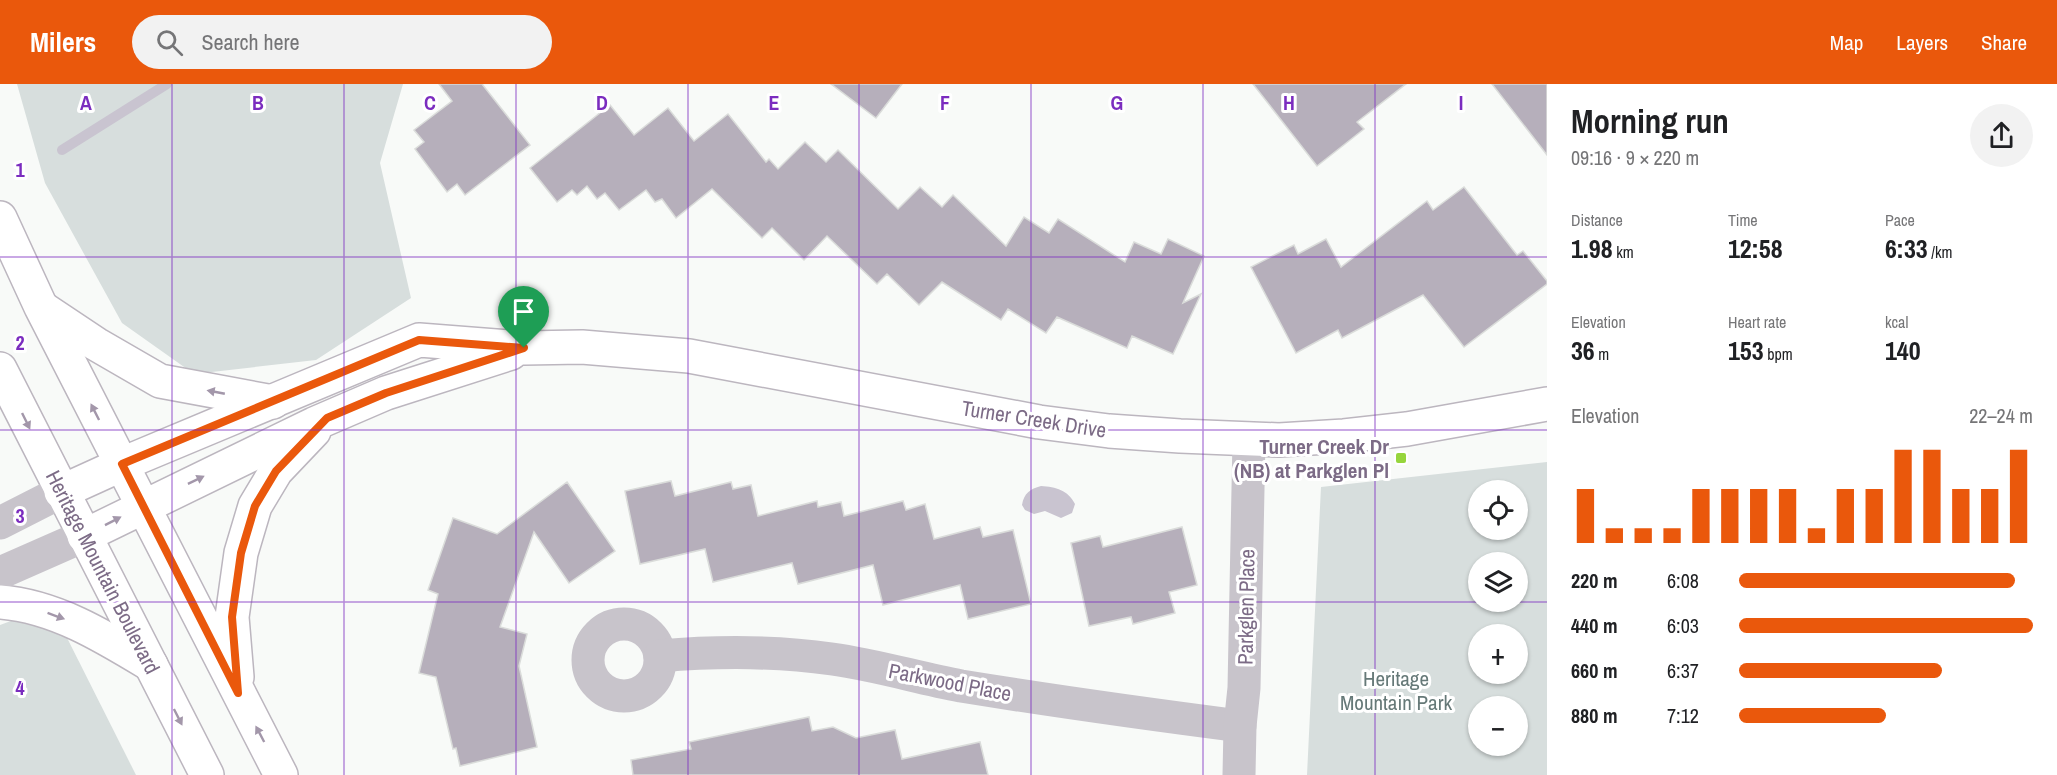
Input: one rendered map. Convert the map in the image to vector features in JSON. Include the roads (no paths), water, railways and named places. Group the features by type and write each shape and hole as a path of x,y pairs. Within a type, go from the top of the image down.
{"street":[{"path":"0,218 42,307 281,775"},
{"path":"42,307 96,344 160,381 273,402"},
{"name":"Turner Creek Drive","path":"0,523 122,464 419,340 524,348 582,347 689,356 1039,422 1109,431 1249,440 1312,438 1407,429 1547,404"},
{"name":"Turner Creek Drive","path":"84,536 327,418 386,393 524,348"},
{"name":"Heritage Mountain Boulevard","path":"0,369 207,775"},
{"path":"238,693 232,617 241,553 255,506 276,471 327,418"},
{"name":"Parkglen Place","path":"1239,775 1240,726 1244,688 1249,440"},
{"path":"0,573 84,536"},
{"path":"0,602 22,604 91,629 151,665"},
{"name":"Parkwood Place","path":"660,656 741,652 807,656 862,664 915,677 997,692 1240,726"}],"waterway":[{"path":"62,150 167,84"}],"place":[{"name":"Turner Creek Dr (NB) at Parkglen Pl","path":"1401,458"}],"park label":[{"name":"Heritage Mountain Park","path":"1396,690"}]}
